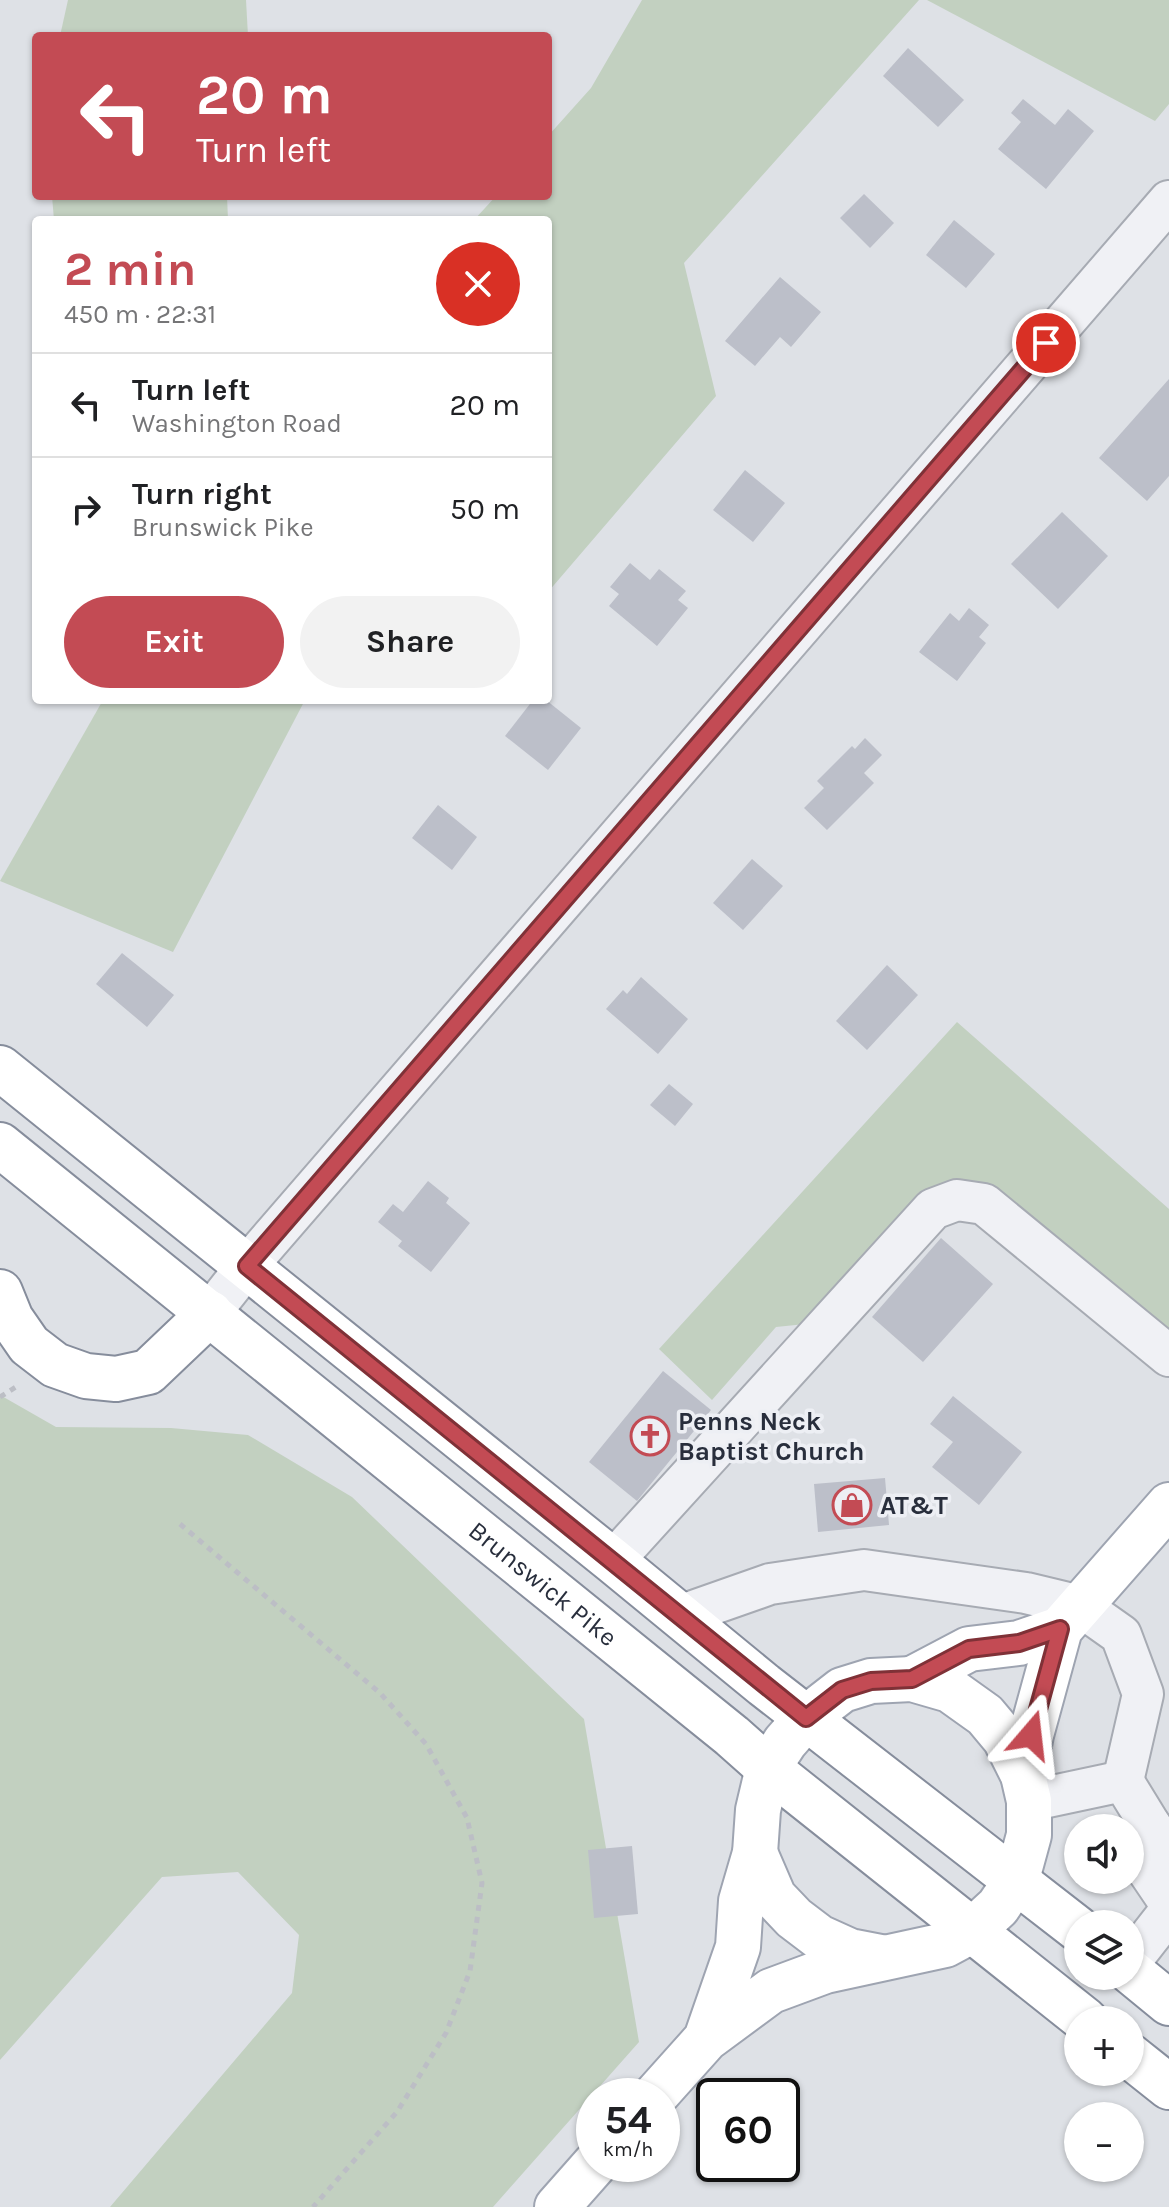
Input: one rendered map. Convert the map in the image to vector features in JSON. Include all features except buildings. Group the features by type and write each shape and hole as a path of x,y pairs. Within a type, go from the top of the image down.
{"main road":[{"path":"0,1068 806,1718 1064,1918"},
{"name":"Brunswick Pike","path":"0,1145 768,1768 1068,2006"},
{"path":"0,1292 11,1319 29,1345 55,1365 86,1376 116,1379 148,1372 210,1313"},
{"path":"912,1679 969,1649 1019,1643 1070,1617 1169,1505"},
{"path":"671,2078 706,2039 771,1991 825,1971 945,1945 973,1930 998,1907 1017,1879 1029,1835 1026,1788 1031,1735 1070,1617"},
{"path":"706,2039 738,1947 741,1901 755,1853 758,1810 768,1768 806,1718 842,1690 871,1681 912,1679 950,1690 985,1715 1005,1739 1026,1788"},
{"path":"755,1853 774,1897 794,1918 819,1937 850,1951 882,1957"},
{"path":"1144,1982 1169,2003"},
{"path":"1144,2067 1169,2087"},
{"path":"557,2207 579,2182"}],"street":[{"path":"210,1313 247,1266 1169,201"},
{"path":"613,1561 933,1209 957,1200 984,1204 1169,1356"},
{"path":"679,1616 770,1584 864,1570 1026,1593 1070,1617 1121,1635 1143,1694 1123,1781 1163,1836 1148,1871 1169,1902"},
{"path":"1026,1788 1123,1781"},
{"path":"1144,1944 1169,1912"}],"path":[{"path":"180,1524 380,1693 426,1744 467,1818 482,1883 470,1971 446,2033 397,2112 313,2207"}],"green space":[{"path":"68,0 246,0 248,32 61,32"},
{"path":"642,0 919,0 684,263 716,396 552,587 552,216 478,216 492,200 552,200 552,132 591,88"},
{"path":"927,0 1169,0 1169,104 1155,121"},
{"path":"52,200 227,200 228,216 54,216"},
{"path":"101,704 303,704 173,952 0,881"},
{"path":"957,1022 1169,1209 1169,1345 962,1191 815,1323 776,1327 712,1400 659,1349"},
{"path":"0,1395 56,1427 171,1428 248,1435 352,1497 584,1719 639,2042 607,2078 576,2078 576,2113 493,2207 110,2207 292,1993 299,1935 238,1872 162,1877 0,2060"}],"place":[{"name":"Penns Neck Baptist Church","path":"650,1436"},
{"name":"AT&T","path":"852,1505"}],"route":[{"path":"1031,1735 1060,1629 1019,1643 969,1649 912,1679 871,1681 842,1690 806,1718 247,1266 1046,343"}]}
